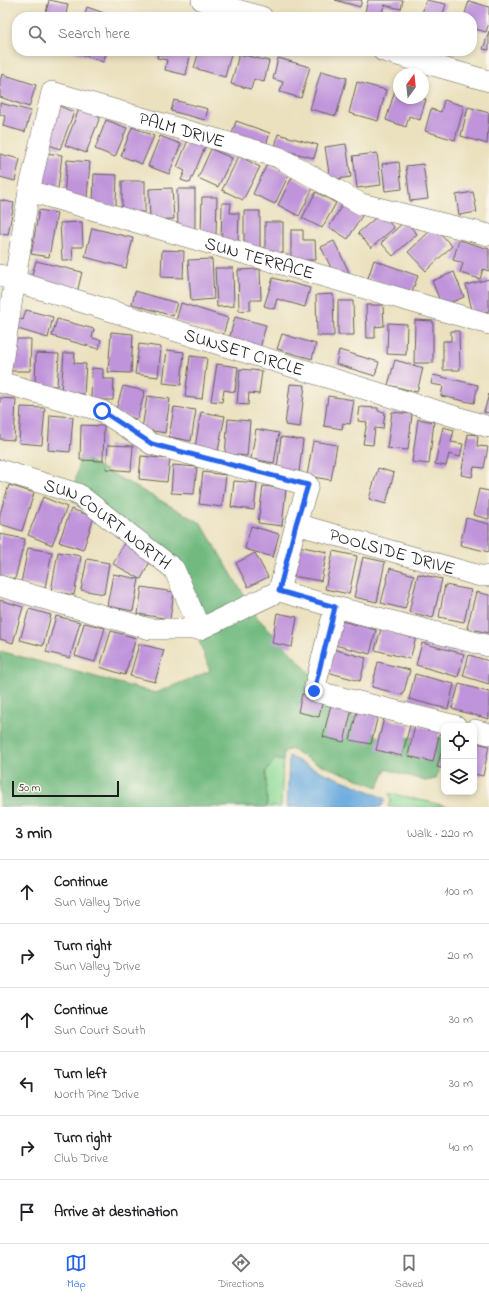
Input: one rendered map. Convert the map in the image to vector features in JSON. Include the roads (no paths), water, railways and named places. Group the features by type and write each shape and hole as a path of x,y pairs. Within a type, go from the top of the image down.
{"street":[{"path":"202,0 244,12"},
{"path":"401,56 489,81"},
{"name":"PALM DRIVE","path":"7,278 20,252 29,191 52,92 278,158 361,204 489,235"},
{"name":"SUN TERRACE","path":"29,191 489,324"},
{"path":"0,374 7,278"},
{"name":"SUNSET CIRCLE","path":"7,278 489,427"},
{"path":"0,382 102,411 152,444 308,485 296,524 279,591"},
{"name":"SUN COURT NORTH","path":"0,470 78,494 174,569 200,629"},
{"name":"POOLSIDE DRIVE","path":"296,524 480,576 489,576"},
{"path":"0,586 150,629 200,629 279,591 335,607 489,646"},
{"path":"335,607 314,691 444,723"},
{"path":"477,731 489,734"}],"water":[{"path":"289,756 385,799 381,807 287,807"}]}
